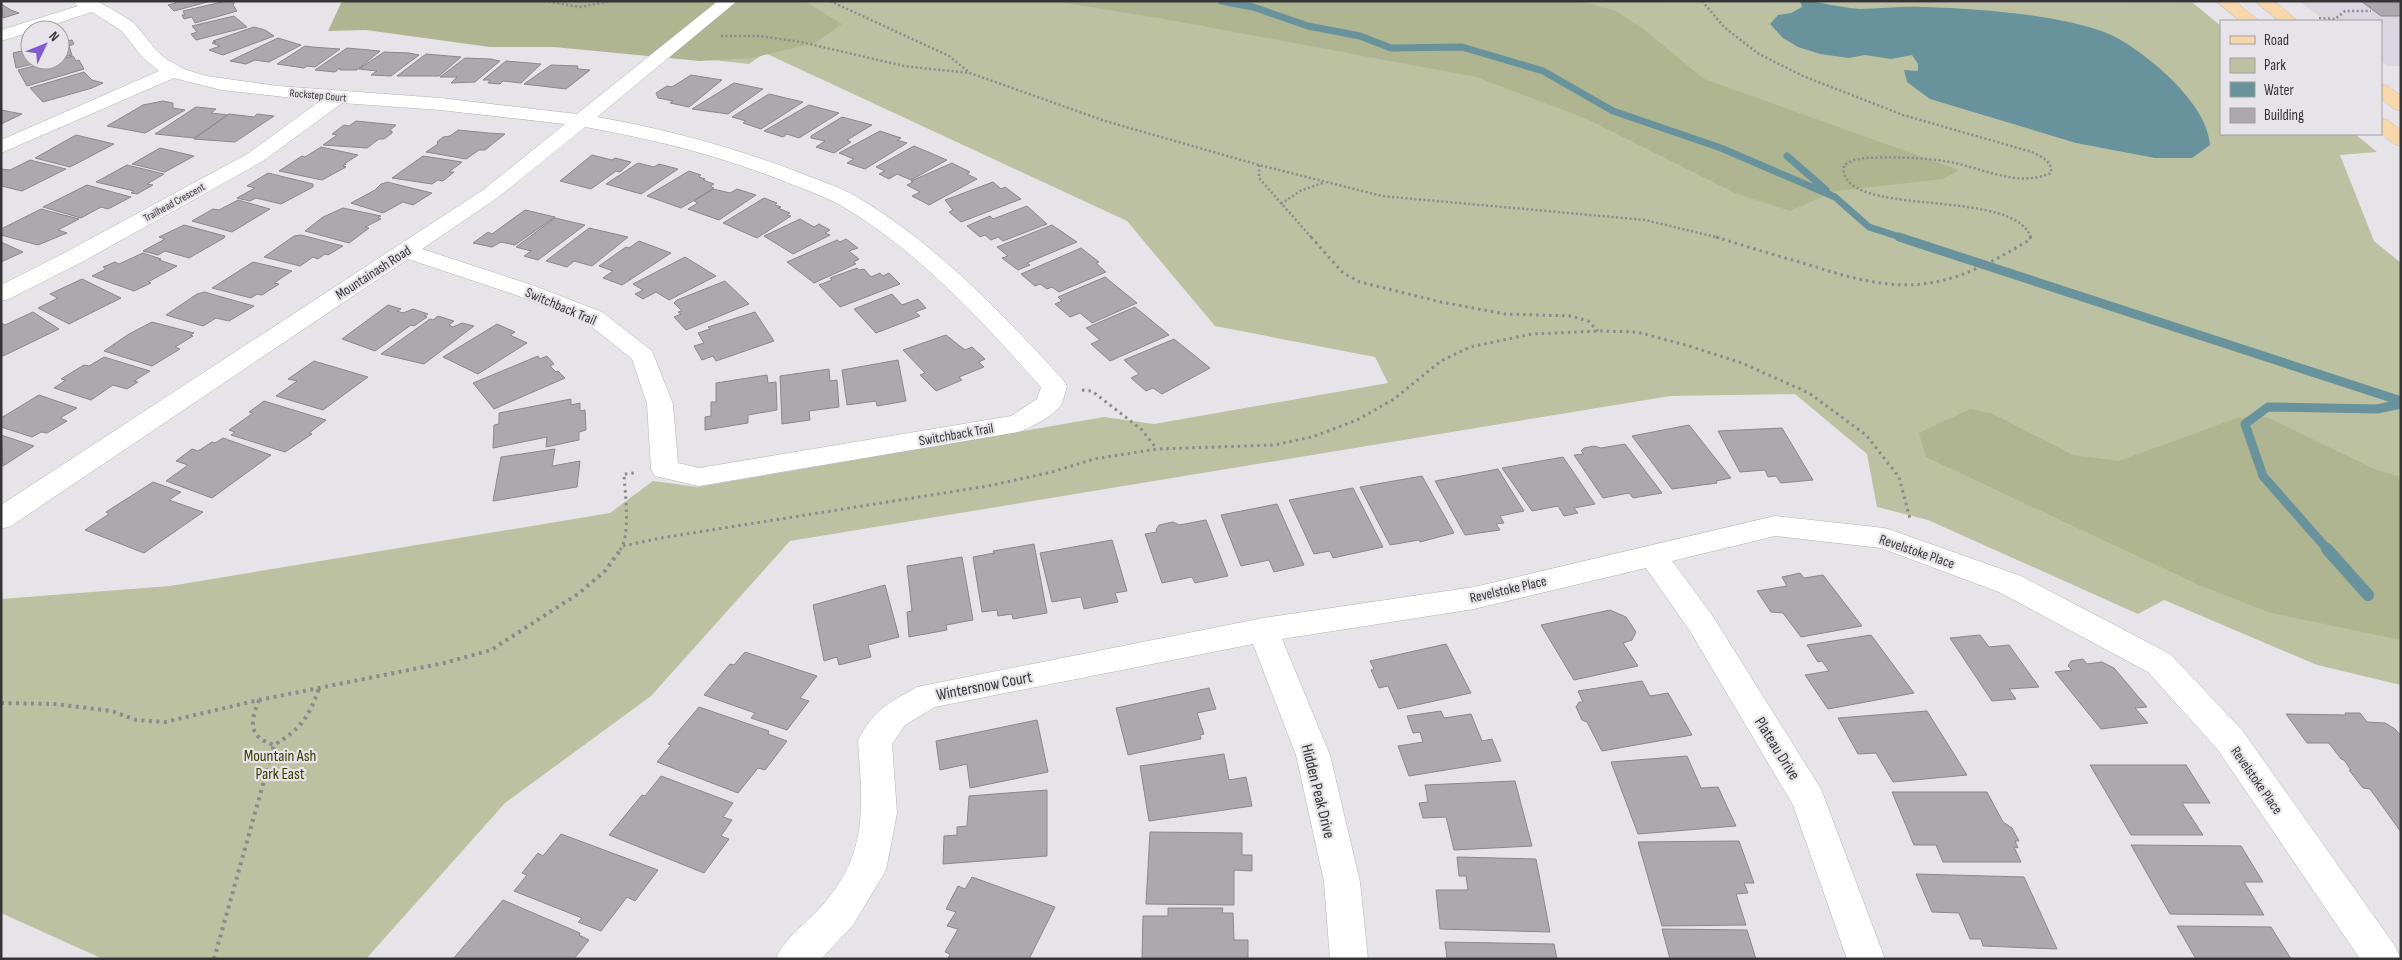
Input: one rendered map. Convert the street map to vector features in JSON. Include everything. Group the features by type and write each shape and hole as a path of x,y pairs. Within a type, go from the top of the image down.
{"main road":[{"path":"2224,1 2249,20"},
{"path":"2263,1 2288,20"},
{"path":"2382,91 2401,105"},
{"path":"2382,125 2401,140"}],"street":[{"name":"Mountainash Road","path":"1,519 490,194 729,1"},
{"path":"1,36 87,4"},
{"name":"Rockstep Court","path":"87,4 130,28 145,50 160,65 193,78 219,83 338,97 442,104 582,121"},
{"path":"1,147 174,71"},
{"name":"Trailhead Crescent","path":"1,294 74,258 256,156 338,97"},
{"path":"582,121 653,132 714,148 778,170 846,200 905,240 962,289 1015,342 1054,386"},
{"name":"Switchback Trail","path":"406,251 524,290 594,317 643,356 660,404 665,469 699,477 1018,423 1049,403 1054,386"},
{"name":"Revelstoke Place","path":"1263,630 1474,598 1775,526 1884,538 2010,584 2159,662 2230,740 2382,959"},
{"name":"Plateau Drive","path":"1653,556 1701,623 1809,800 1866,959"},
{"name":"Wintersnow Court","path":"795,959 840,913 868,870 880,813 875,740 892,716 928,696 1263,630"},
{"name":"Hidden Peak Drive","path":"1263,630 1313,755 1342,882 1349,959"}],"path":[{"path":"544,1 580,7 611,1"},
{"path":"830,1 949,56 970,73"},
{"path":"686,37 760,36 801,42 904,66 970,73 1105,121 1259,165 1382,196 1644,220 1703,233 1861,281 1884,285 1907,287 1928,285 1961,276 2021,246 2031,239 2028,228 2012,218 1990,212 1876,195 1852,184 1842,171 1844,164 1860,157 1919,159 1951,162 2012,177 2036,179 2051,173 2052,168 2049,162 2032,152 1954,131 1813,81 1774,62 1742,42 1719,22 1702,1"},
{"path":"2160,1 2178,1"},
{"path":"2319,18 2335,19 2345,11 2371,11"},
{"path":"1259,165 1259,178 1281,204 1343,273 1360,282 1441,302 1505,314 1571,316 1588,322 1598,331"},
{"path":"1281,204 1300,191 1325,182"},
{"path":"623,546 660,538 988,486 1052,472 1094,459 1156,448 1274,445 1312,437 1357,420 1394,399 1441,361 1470,346 1532,334 1598,331 1637,332 1689,346 1742,363 1809,393 1866,435 1899,477 1910,514 1913,549"},
{"path":"1054,386 1092,391 1142,430 1156,448"},
{"path":"1,703 55,704 112,711 136,720 165,722 259,700 444,663 491,650 578,594 605,571 623,546 626,522 624,474 665,469"},
{"path":"214,959 274,745 303,725 311,713 319,688"},
{"path":"259,700 255,709 253,729 256,737 263,743 274,745"}],"shaded area":[{"path":"2298,1 2401,1 2401,66 2387,66 2382,62 2382,20 2325,20"}],"green space":[{"path":"342,1 804,1 842,24 815,43 752,58 700,61 554,47 490,47 366,30 328,31"},
{"name":"Mountain Ash Park East","path":"751,1 2193,3 2220,25 2220,135 2356,135 2377,152 2340,155 2374,241 2401,263 2401,685 2317,665 2164,600 2138,614 1928,520 1877,507 1867,454 1795,394 1670,396 790,541 651,696 505,803 366,959 103,959 1,913 1,599 170,586 610,513 653,481 698,487 1104,417 1154,424 1388,383 1375,357 1215,326 1127,221 765,53 749,64 685,57"},
{"path":"1053,1 1583,2 1614,10 1642,28 1704,79 1959,170 1943,179 1836,191 1790,211 1735,193 1587,119 1476,77 1165,19"},
{"path":"1970,409 1991,413 2073,455 2119,461 2237,418 2267,417 2374,469 2401,477 2401,640 2271,613 2199,585 1926,457 1919,433"}],"water":[{"path":"1800,1 1860,9 1913,7 1995,11 2051,19 2100,31 2119,39 2135,49 2178,86 2203,121 2210,145 2192,158 2155,158 2076,143 1930,99 1907,82 1904,70 1918,71 1918,64 1912,55 1891,59 1865,55 1849,58 1820,54 1798,47 1783,38 1770,24 1778,15 1791,13 1802,7"}],"building":[{"path":"174,1 211,1 174,11 168,5 176,3"},
{"path":"226,1 235,1 233,5 237,11 195,23 192,17 184,19 182,15 185,15 183,11"},
{"path":"2361,1 2401,1 2401,16 2381,16"},
{"path":"1,4 11,10 19,13 3,18"},
{"path":"234,16 247,27 196,40 191,34 197,32 192,26"},
{"path":"254,27 265,30 274,36 223,55 209,50 220,46 212,43 216,42 213,41"},
{"path":"278,38 301,45 269,62 255,60 246,64 230,61"},
{"path":"305,46 340,49 315,67 307,66 304,68 277,64"},
{"path":"347,48 380,51 357,70 340,70 340,68 335,72 315,70"},
{"path":"20,51 20,67 16,68 13,53"},
{"path":"384,52 419,55 391,76 371,75 377,71 359,69"},
{"path":"426,54 461,57 439,76 397,76"},
{"path":"73,56 76,61 79,60 84,69 27,86 18,70 70,70 70,57"},
{"path":"465,58 500,61 475,82 451,83 457,77 440,77"},
{"path":"506,61 541,64 521,83 503,81 500,84 488,83 490,80 483,80"},
{"path":"551,65 578,66 577,68 579,69 590,70 566,89 524,84"},
{"path":"84,72 92,80 103,83 43,102 30,88"},
{"path":"691,75 722,80 689,107 658,98 656,93 667,86 672,87"},
{"path":"734,83 763,89 728,114 692,109"},
{"path":"769,94 803,102 761,129 743,123 746,121 732,117"},
{"path":"163,101 173,103 173,108 185,110 145,133 107,126 143,105"},
{"path":"809,105 839,113 799,138 787,134 783,137 764,131"},
{"path":"196,107 216,109 211,113 228,115 194,138 155,134"},
{"path":"1,110 22,114 1,124"},
{"path":"229,114 254,117 257,114 274,116 235,142 194,139"},
{"path":"842,117 872,125 847,140 851,142 834,153 816,147 825,141 811,138 811,136"},
{"path":"356,121 396,125 389,131 392,131 392,133 384,139 379,139 367,148 323,145 337,135 332,134 344,125 349,126"},
{"path":"458,130 505,134 485,150 479,150 466,159 426,152 438,144 437,142 443,137 450,136"},
{"path":"880,131 901,138 897,140 907,143 865,169 847,163 854,159 839,153"},
{"path":"76,135 114,144 70,167 35,158"},
{"path":"914,146 947,160 911,180 897,174 889,179 879,174 885,171 876,167"},
{"path":"321,147 358,155 344,164 346,164 343,166 346,167 322,180 279,171 302,156 305,157"},
{"path":"160,148 194,156 165,172 132,164"},
{"path":"592,155 631,162 620,172 616,171 591,189 560,181"},
{"path":"423,156 462,162 449,172 454,172 443,181 438,180 432,184 392,178"},
{"path":"30,160 66,169 22,191 1,186 1,169 10,170"},
{"path":"638,163 654,167 659,164 678,169 641,194 606,184"},
{"path":"952,163 970,172 967,174 977,179 929,205 912,196 920,192 907,185 913,182 911,181"},
{"path":"127,165 164,174 147,184 153,185 137,194 131,193 134,191 96,182"},
{"path":"689,171 701,175 699,177 705,179 703,180 714,184 710,186 714,188 681,208 647,196"},
{"path":"268,173 313,184 313,187 281,204 256,198 250,201 237,198 255,188 247,186"},
{"path":"388,182 432,193 413,205 403,202 383,213 351,203 375,190 381,184"},
{"path":"993,182 1001,189 1005,187 1021,199 961,222 949,212 953,210 945,200"},
{"path":"87,185 131,197 108,209 101,207 81,218 43,207"},
{"path":"713,189 730,193 737,189 756,195 719,220 688,209 698,203 694,201"},
{"path":"764,198 777,203 775,205 781,207 778,208 790,213 787,215 791,216 757,238 723,223"},
{"path":"238,200 270,209 232,232 192,221 213,209 219,210"},
{"path":"1027,206 1047,224 1003,241 998,237 991,240 985,235 980,237 967,226 990,216 993,219"},
{"path":"343,208 381,216 378,218 381,219 365,227 369,228 349,243 305,231 323,217"},
{"path":"41,209 79,219 58,230 67,233 38,245 1,235 1,229"},
{"path":"525,210 555,217 515,245 501,242 492,247 473,243 488,232 492,234"},
{"path":"555,218 585,225 538,260 524,256 531,251 516,247"},
{"path":"800,219 814,227 819,224 830,230 825,233 830,235 793,254 764,236"},
{"path":"184,225 225,236 189,258 165,251 158,255 143,251 165,239 159,237"},
{"path":"1052,225 1077,242 1027,263 1030,265 1018,270 1002,258 1008,256 997,247"},
{"path":"589,228 628,237 592,266 574,261 567,267 546,261"},
{"path":"301,235 343,246 318,259 313,257 300,266 264,257 294,236"},
{"path":"846,239 858,248 849,251 859,259 854,262 856,264 814,283 787,262 837,240 840,242"},
{"path":"639,241 671,253 622,285 603,278 613,271 599,266 626,247 629,248"},
{"path":"1,242 23,252 1,262"},
{"path":"1081,248 1099,262 1096,263 1106,272 1059,292 1052,287 1047,289 1040,284 1035,286 1021,274"},
{"path":"143,253 177,266 148,282 151,283 134,291 92,276 106,269 103,267 115,262 119,264"},
{"path":"685,257 716,276 669,300 656,292 643,299 635,294 643,290 633,284"},
{"path":"253,262 292,271 274,283 279,284 262,295 257,294 251,298 212,288"},
{"path":"857,268 859,270 864,269 871,277 880,273 883,276 889,273 900,284 840,307 819,285 832,280 830,278"},
{"path":"1105,277 1137,303 1092,323 1080,313 1070,317 1055,304 1062,301 1058,297"},
{"path":"82,279 121,298 69,324 38,308 58,298 50,294"},
{"path":"725,281 749,304 686,330 674,317 681,314 678,312 682,311 674,303 677,300"},
{"path":"205,292 254,306 229,321 216,318 203,326 166,315 197,294"},
{"path":"892,294 902,305 918,299 926,308 915,312 920,316 876,333 854,309"},
{"path":"388,305 401,309 397,311 403,313 413,309 428,314 424,316 427,317 414,326 411,325 375,351 342,339"},
{"path":"1135,307 1169,335 1110,361 1091,344 1100,340 1086,328"},
{"path":"33,312 59,329 3,356 1,355 1,323 5,325"},
{"path":"755,312 774,341 716,361 713,356 702,360 694,346 704,343 698,333 710,329 708,327"},
{"path":"438,316 454,321 449,325 453,327 462,323 474,326 424,364 381,354 430,319 433,320"},
{"path":"152,322 194,333 190,335 193,336 175,347 180,349 152,366 104,351 129,334"},
{"path":"497,324 515,332 510,335 527,343 478,374 443,357"},
{"path":"946,335 965,350 972,347 985,359 979,362 984,367 959,377 962,380 936,391 920,375 925,373 903,350"},
{"path":"1174,339 1210,368 1162,394 1153,388 1146,391 1131,378 1139,374 1124,360"},
{"path":"538,356 540,359 547,356 554,364 550,366 565,378 494,409 473,383"},
{"path":"104,357 150,371 134,381 138,382 127,389 113,385 91,400 54,388 66,380 61,379 84,365 89,366"},
{"path":"898,360 906,401 877,406 876,401 847,405 842,370"},
{"path":"314,361 368,377 323,410 276,396 297,381 288,379"},
{"path":"829,369 830,381 837,380 839,407 809,411 810,420 782,424 780,376"},
{"path":"767,375 768,383 776,382 777,410 748,415 748,423 705,430 705,417 711,416 711,402 716,402 716,383"},
{"path":"39,395 77,408 60,418 67,421 47,433 41,432 32,437 1,427 1,418"},
{"path":"571,399 571,405 580,403 580,411 585,410 586,430 579,432 579,440 546,447 547,437 493,448 494,425 499,424 499,413"},
{"path":"264,401 326,420 309,433 312,434 285,452 231,435 235,432 229,430 253,413 249,412"},
{"path":"1689,425 1731,478 1716,481 1717,483 1672,489 1632,436"},
{"path":"1782,428 1813,480 1781,483 1776,476 1768,477 1765,470 1740,472 1718,431"},
{"path":"1,435 34,446 3,466"},
{"path":"223,438 271,455 212,498 166,481 188,465 176,461 192,449 198,451 212,442 215,443"},
{"path":"1625,444 1662,493 1633,498 1629,493 1603,498 1574,455 1584,454 1581,451 1584,448 1594,446 1601,448"},
{"path":"555,449 552,466 580,461 577,487 493,501 501,457"},
{"path":"1563,457 1595,504 1574,508 1578,513 1564,516 1558,506 1532,511 1502,468"},
{"path":"1498,469 1524,511 1500,516 1504,523 1496,524 1500,530 1465,535 1435,481"},
{"path":"1422,476 1454,533 1420,542 1419,540 1390,545 1360,487"},
{"path":"153,482 181,492 169,500 203,512 144,553 85,530 109,514 106,512"},
{"path":"1353,488 1383,547 1333,558 1330,551 1314,554 1289,500"},
{"path":"1277,504 1304,565 1274,572 1269,560 1241,566 1221,515"},
{"path":"1206,520 1228,576 1195,583 1192,577 1162,583 1145,534 1157,532 1156,530 1159,525 1173,522 1179,525"},
{"path":"1112,540 1127,591 1115,593 1118,602 1084,609 1081,597 1052,602 1040,553"},
{"path":"1034,544 1047,613 1013,619 1012,614 998,616 997,610 982,612 973,557 994,553 993,551"},
{"path":"962,557 973,620 946,625 947,630 909,637 907,612 912,611 907,566"},
{"path":"1800,573 1804,578 1823,575 1862,626 1801,637 1783,613 1771,612 1757,591 1787,586 1782,577"},
{"path":"885,585 899,637 868,645 871,657 839,665 837,657 824,661 813,605"},
{"path":"1610,610 1626,617 1636,632 1632,640 1623,643 1638,666 1574,680 1541,625"},
{"path":"1871,635 1914,693 1828,709 1805,675 1829,671 1822,661 1818,662 1807,645"},
{"path":"1980,635 1989,647 2009,645 2039,687 2009,689 2016,699 1992,701 1950,638"},
{"path":"1446,644 1471,693 1398,709 1388,686 1379,688 1371,670 1374,669 1370,661"},
{"path":"745,652 817,676 800,698 809,701 787,730 751,718 755,713 704,695 730,664 734,665"},
{"path":"2083,659 2087,664 2102,662 2114,668 2147,707 2135,708 2148,723 2101,729 2055,672 2072,670 2068,666 2071,661"},
{"path":"1642,681 1650,696 1668,693 1692,735 1602,751 1587,722 1582,720 1576,707 1579,702 1583,702 1578,691"},
{"path":"1209,688 1216,709 1197,713 1204,734 1200,735 1201,739 1128,755 1116,708"},
{"path":"699,707 769,731 768,734 787,741 765,770 758,768 738,793 657,762 671,745 668,744"},
{"path":"1441,711 1444,718 1471,714 1482,741 1492,739 1501,761 1409,776 1398,746 1423,742 1420,732 1413,733 1407,716"},
{"path":"1927,711 1967,775 1893,782 1876,753 1858,754 1838,718"},
{"path":"2345,713 2360,713 2367,722 2385,723 2395,729 2401,736 2401,832 2370,789 2363,788 2344,760 2341,759 2329,743 2307,743 2286,714 2346,715"},
{"path":"1037,720 1048,772 970,788 967,764 940,770 936,741"},
{"path":"1224,754 1229,780 1246,777 1252,806 1149,821 1140,766"},
{"path":"1687,756 1701,788 1718,787 1736,826 1638,834 1611,762"},
{"path":"2090,765 2186,765 2210,803 2182,803 2203,835 2131,835"},
{"path":"661,776 733,803 723,817 732,820 721,836 729,839 704,873 609,835 642,795 645,796"},
{"path":"1515,781 1532,846 1454,850 1446,817 1423,818 1419,803 1428,802 1425,785"},
{"path":"1047,790 1047,856 943,864 944,836 957,835 957,827 967,826 969,796"},
{"path":"1892,792 1987,792 2003,822 2012,828 2019,841 2015,841 2018,848 2014,847 2021,862 1943,862 1936,845 1914,845"},
{"path":"1150,832 1242,833 1242,855 1252,855 1252,871 1234,870 1234,905 1146,904"},
{"path":"561,834 658,870 635,901 627,897 601,931 578,922 582,918 514,891 527,875 522,873 538,853 543,856"},
{"path":"1739,841 1754,883 1744,883 1748,893 1736,894 1746,925 1662,926 1638,842"},
{"path":"2131,845 2241,846 2263,882 2244,882 2264,915 2170,914"},
{"path":"1457,857 1536,859 1550,932 1440,929 1436,890 1468,890 1466,876 1459,876"},
{"path":"1916,874 2024,877 2057,949 1983,946 1981,939 1970,939 1959,913 1932,912"},
{"path":"972,877 1055,907 1029,959 948,959 950,954 945,952 958,929 947,926 956,912 946,909 958,886 965,889"},
{"path":"503,900 580,933 579,935 589,940 574,959 453,959"},
{"path":"1168,908 1223,908 1222,913 1233,913 1234,940 1248,940 1248,959 1142,959 1143,916 1168,916"},
{"path":"2177,926 2271,927 2291,959 2196,959"},
{"path":"1662,929 1747,930 1756,959 1670,959"},
{"path":"1445,942 1554,944 1557,959 1447,959"}],"waterway":[{"path":"1221,1 1253,7 1308,26 1360,36 1391,48 1462,47 1543,71 1613,111 1721,148 1835,197 1869,227 1903,238"},
{"path":"1787,156 1826,190"},
{"path":"1899,237 2401,401"},
{"path":"2328,550 2263,476 2245,424 2268,407 2377,409 2401,404"},
{"path":"2327,549 2368,595"}]}
